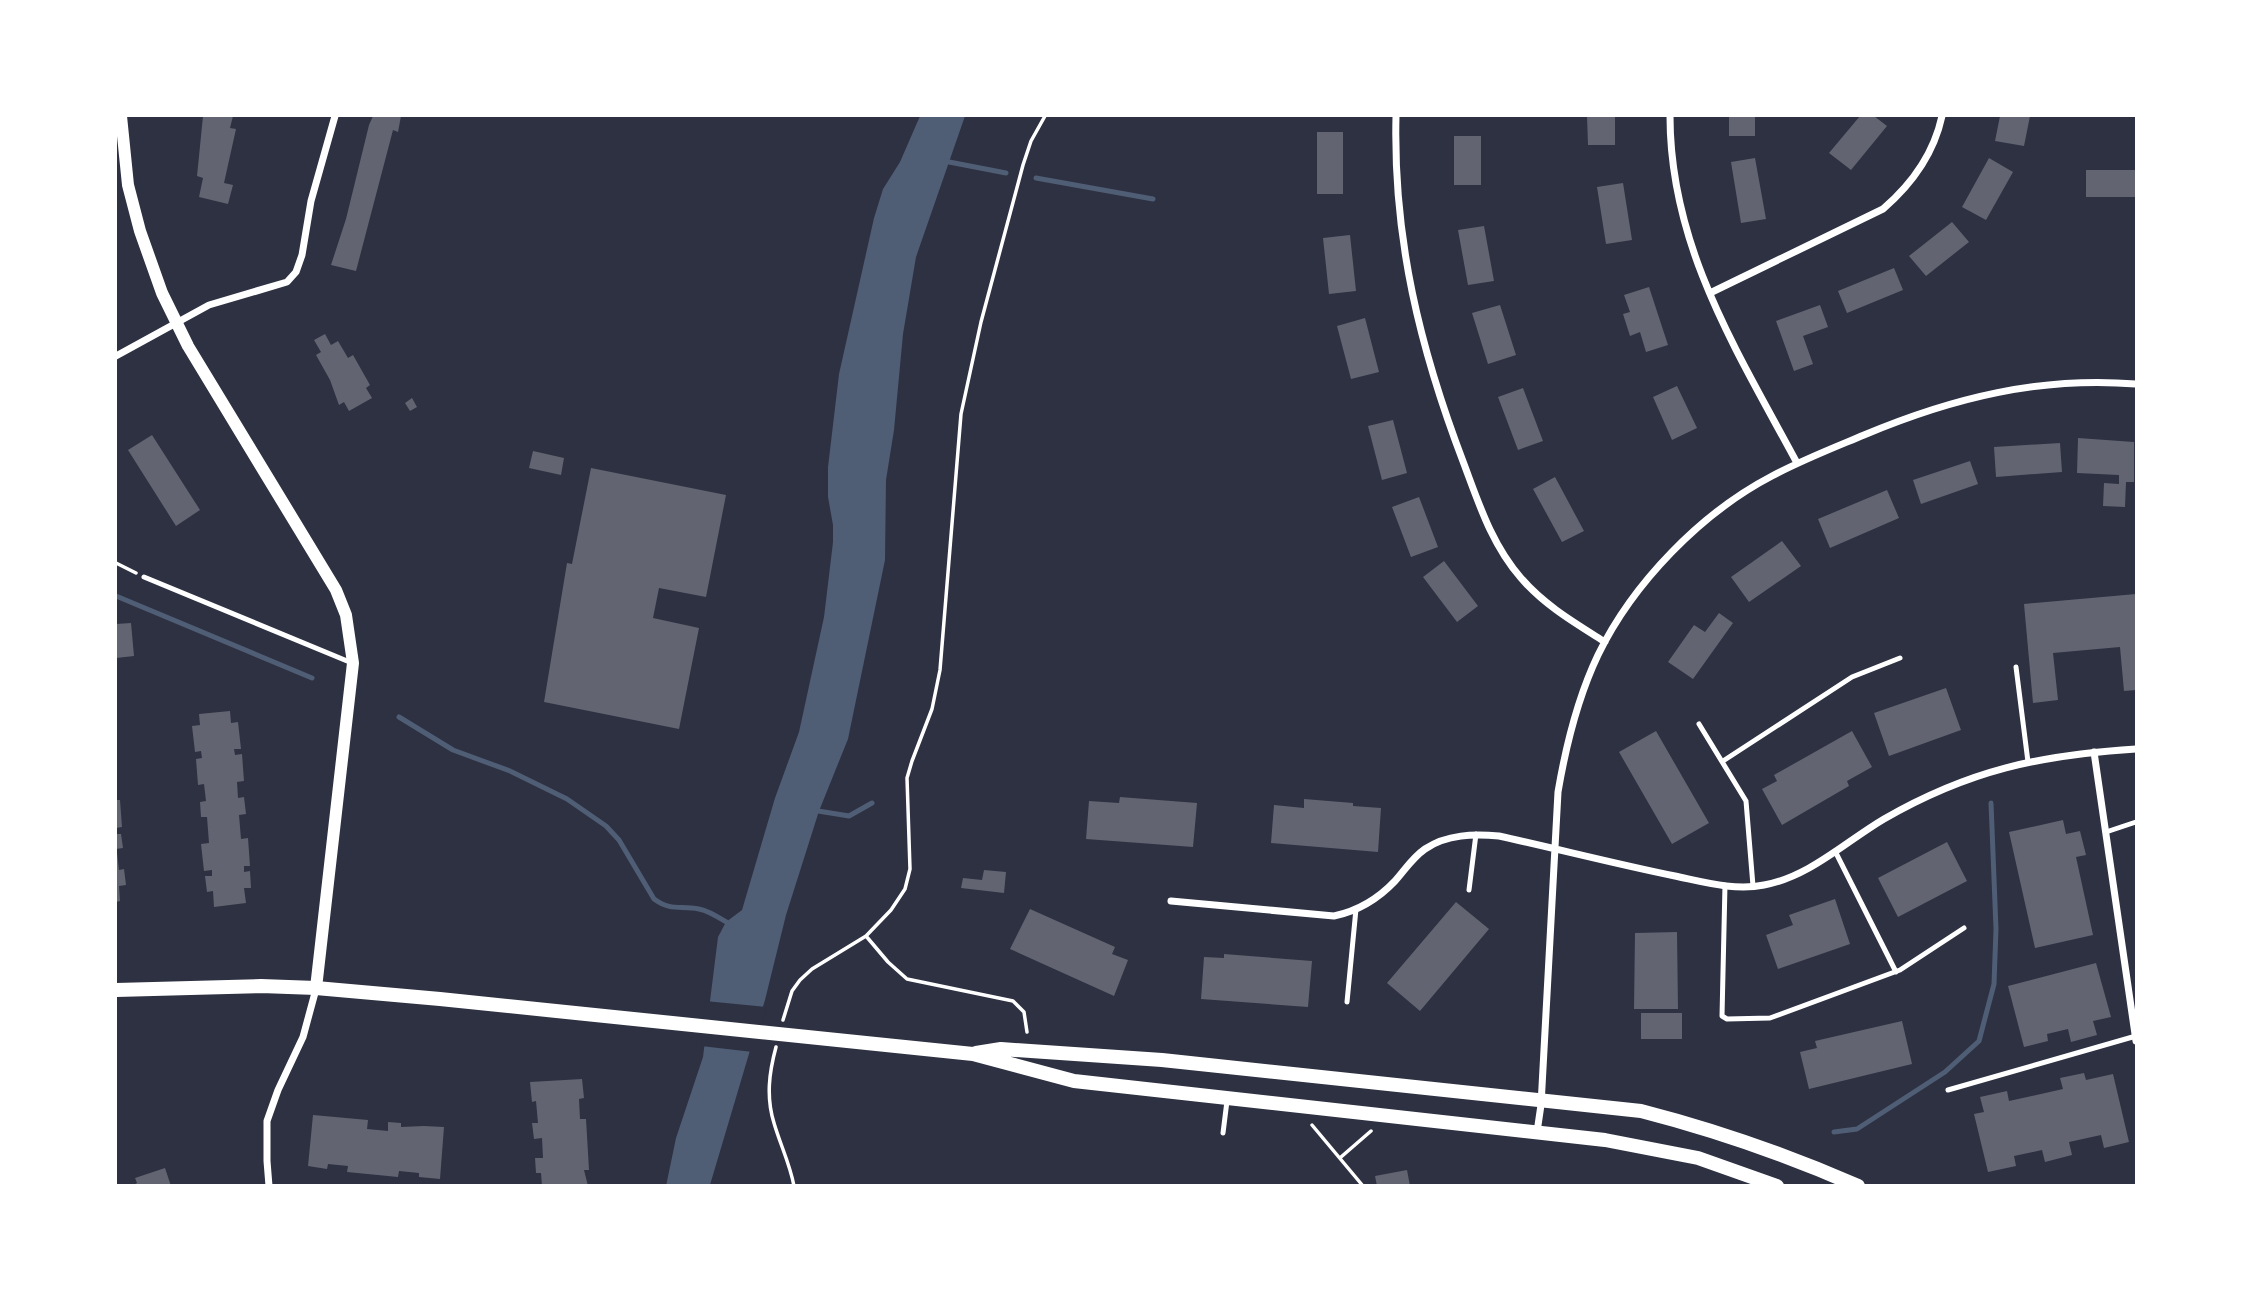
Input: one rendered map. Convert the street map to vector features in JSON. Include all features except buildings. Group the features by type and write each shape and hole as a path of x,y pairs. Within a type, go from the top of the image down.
{"main road":[{"path":"116,990 261,985 316,988 972,1054 1074,1081 1605,1140 1698,1158 1777,1185"},
{"path":"972,1054 1001,1049 1148,1059 1641,1111 1699,1126 1858,1185"}],"street":[{"path":"119,116 128,185 140,231 162,293 176,323 336,590 346,615 353,663 316,988 303,1037 278,1090 267,1121 269,1185"},
{"path":"116,356 209,305 287,282 296,272 302,255 311,201 335,116"},
{"path":"1396,116 1399,220 1419,331 1438,397 1485,521 1502,552 1521,578 1556,610 1605,642"},
{"path":"1670,116 1673,173 1680,208 1710,293 1723,326 1797,463"},
{"path":"1710,293 1883,209 1900,194 1927,156 1942,116"},
{"path":"1537,1132 1558,792 1566,744 1581,697 1605,642 1632,600 1661,564 1696,529 1730,502 1797,463 1913,414 1988,393 2040,384 2137,384"},
{"path":"1171,901 1334,916 1356,909 1378,897 1423,850 1452,837 1476,834 1499,836 1646,870 1725,885 1753,887 1794,876 1882,820 1938,791 1987,772 2028,762 2094,752 2137,749"},
{"path":"2094,752 2136,1038"}],"lane":[{"path":"144,577 353,663"},
{"path":"1723,761 1852,677 1900,658"},
{"path":"2016,667 2028,762"},
{"path":"1699,724 1746,801 1753,887"},
{"path":"2106,832 2137,822"},
{"path":"1469,890 1476,834"},
{"path":"1835,851 1896,972"},
{"path":"1725,885 1721,1016 1727,1019 1770,1018 1896,972 1964,929"},
{"path":"1347,1002 1356,909"},
{"path":"1948,1090 2136,1038"},
{"path":"1223,1133 1227,1098"}],"path":[{"path":"848,949 866,936 899,900 909,878 907,778 932,709 940,670 961,414 981,321 1019,178 1031,141 1045,116"},
{"path":"116,563 144,577"},
{"path":"866,936 907,979 1013,1001 1024,1012 1027,1032"},
{"path":"1311,1123 1363,1185"},
{"path":"1341,1157 1372,1130"},
{"path":"789,1164 794,1185"}],"water":[{"path":"920,116 965,116 916,257 903,334 894,430 886,480 885,560 848,739 819,811 786,915 765,1000 710,1185 666,1186 676,1138 703,1057 718,937 726,922 742,910 775,798 799,732 824,617 833,542 828,467 839,374 883,189 900,162"}],"pier":[{"path":"705,1001 767,1007 753,1052 701,1046"}],"waterway":[{"path":"944,161 1006,173"},
{"path":"1036,178 1153,199"},
{"path":"116,596 312,678"},
{"path":"399,717 453,750 510,771 567,799 606,826 619,840 654,899 671,907 703,910 731,925"},
{"path":"812,810 849,816 872,803"},
{"path":"1834,1132 1857,1129 1945,1072 1979,1041 1994,984 1996,929 1991,803"}]}
